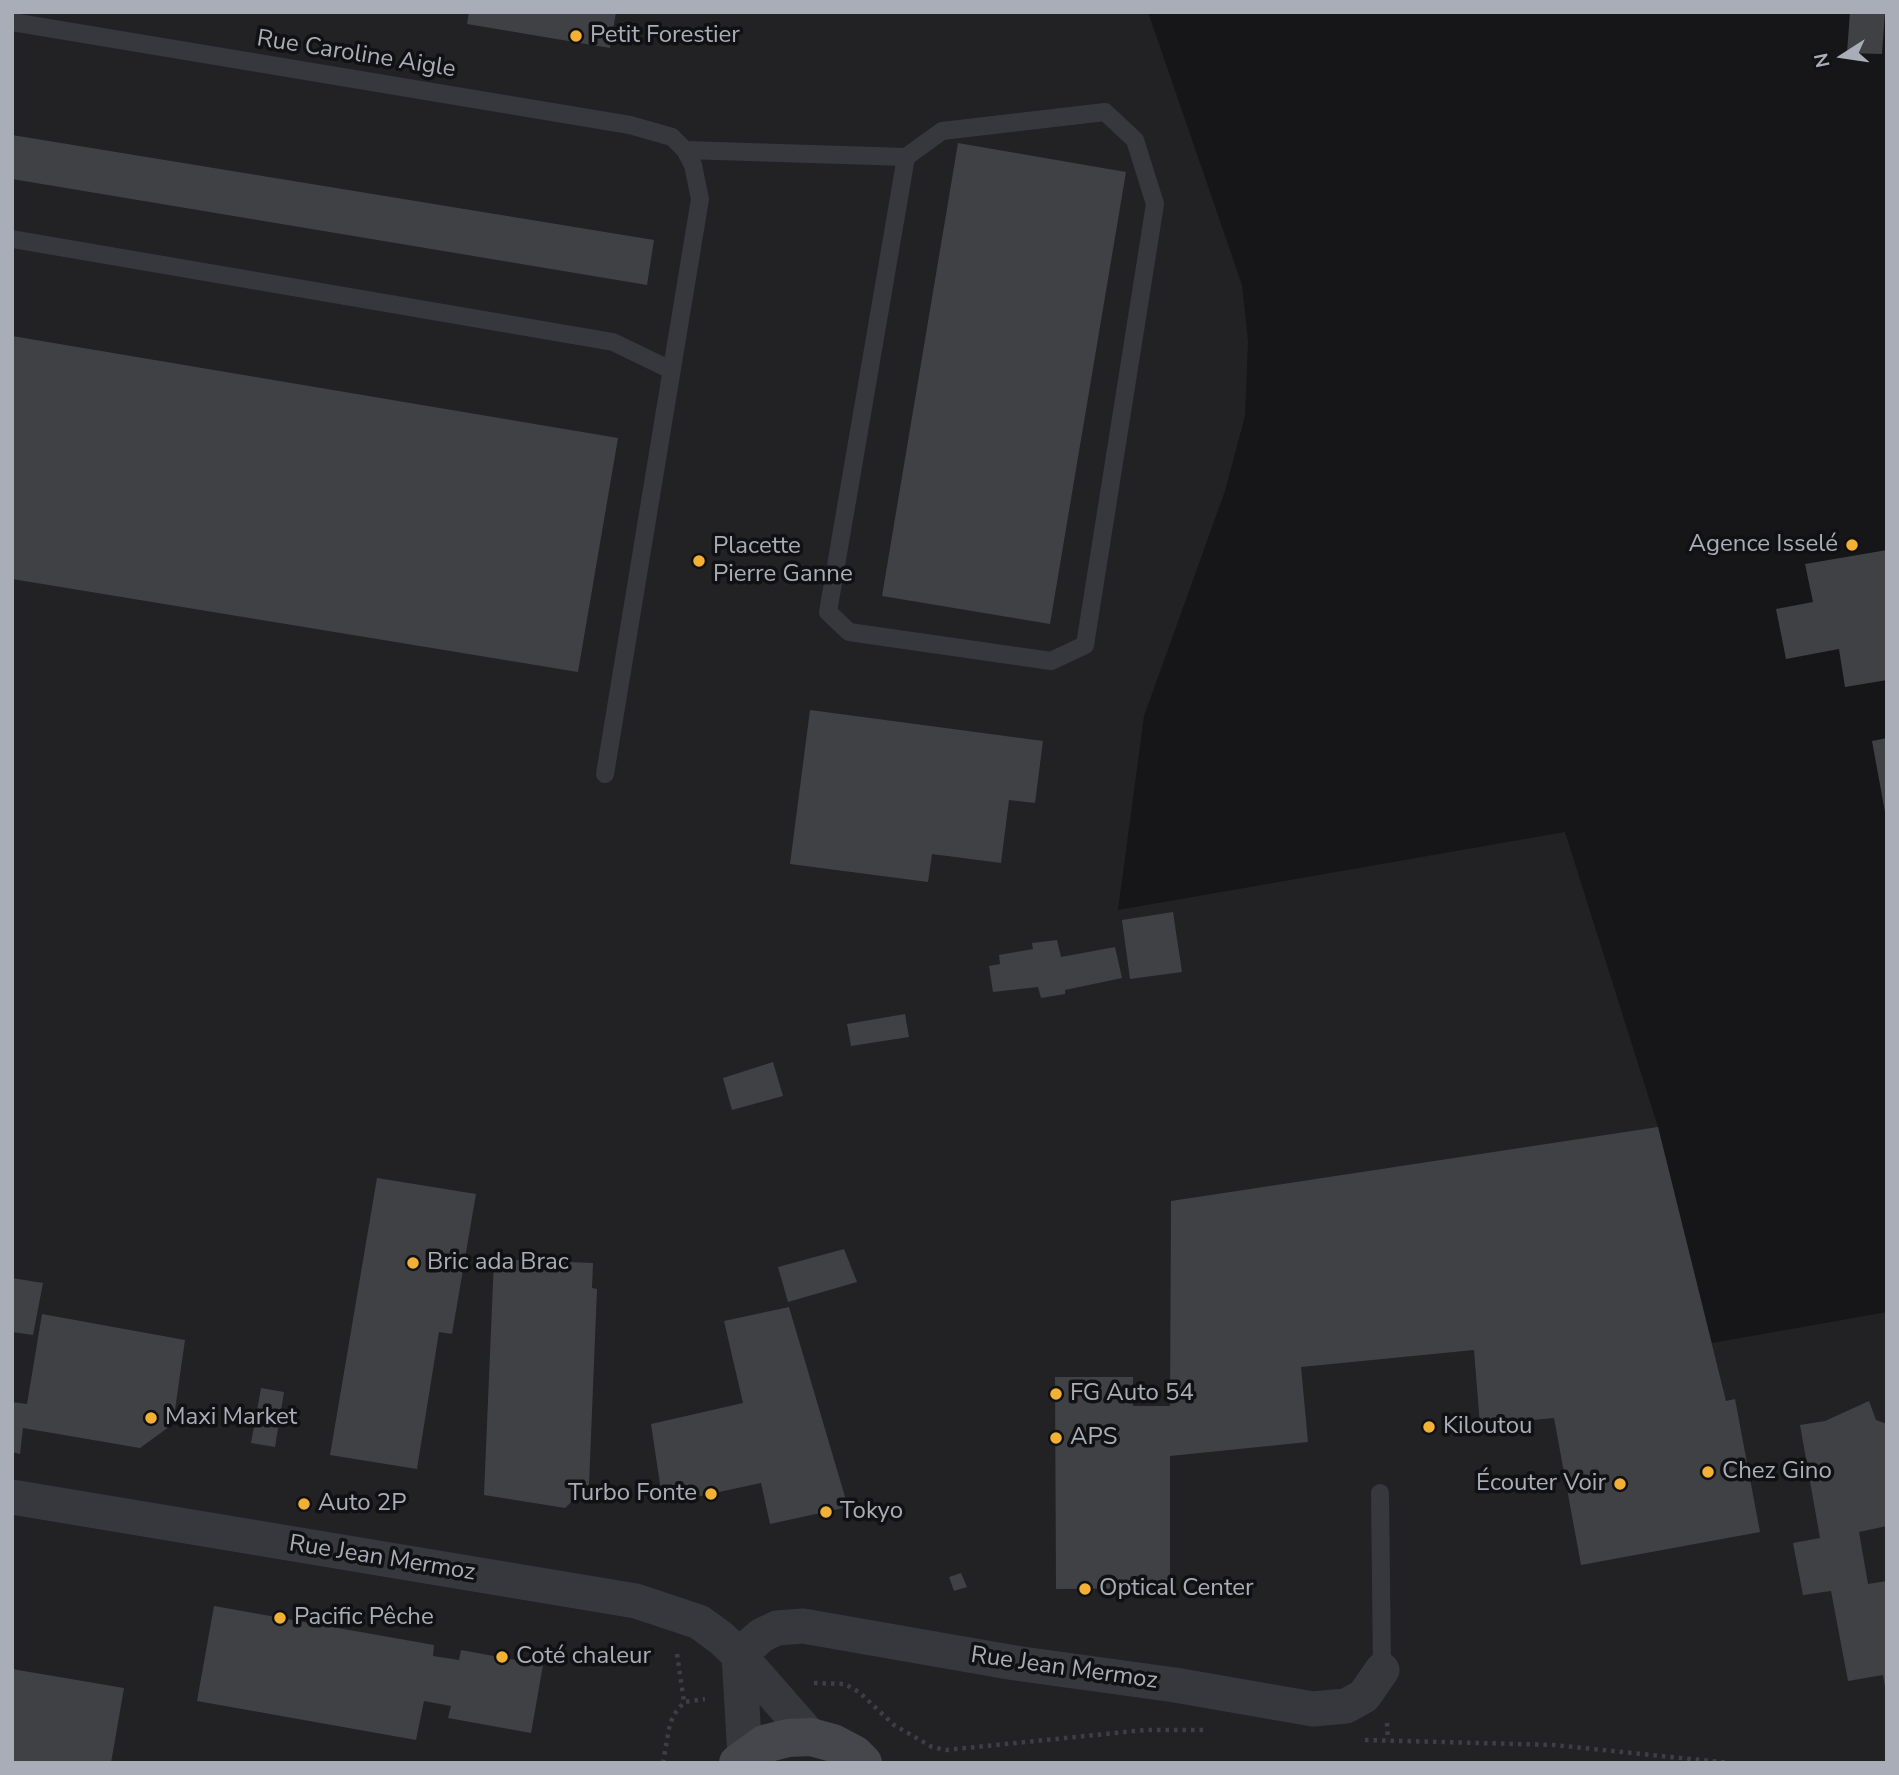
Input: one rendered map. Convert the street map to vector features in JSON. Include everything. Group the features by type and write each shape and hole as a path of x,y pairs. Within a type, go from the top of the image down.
{"main road":[{"path":"742,1760 764,1744 788,1738 811,1737 833,1743 854,1754 863,1763"}],"street":[{"name":"Rue Jean Mermoz","path":"12,1497 636,1601 699,1622 739,1655 756,1692 811,1737"},
{"name":"Rue Jean Mermoz","path":"739,1655 762,1635 777,1628 803,1626 1015,1663 1175,1685 1313,1709 1346,1706 1364,1696 1382,1670"},
{"path":"742,1760 756,1692"}],"lane":[{"name":"Rue Caroline Aigle","path":"12,22 631,125 673,136 685,150"},
{"path":"604,774 700,199 693,165 685,150 906,157 942,131 1105,112 1135,140 1155,204 1085,645 1051,661 849,632 828,612 906,157"},
{"path":"12,239 613,342 671,370"},
{"path":"1380,1493 1382,1670"}],"path":[{"path":"663,1763 670,1723 684,1702 821,1682 845,1684 859,1692 894,1725 932,1747 946,1750 1175,1728 1213,1732"},
{"path":"1360,1740 1554,1745 1730,1763"}],"shaded area":[{"path":"12,12 1148,12 1242,285 1248,341 1245,416 1225,491 1144,716 1118,910 1565,832 1658,1127 1712,1343 1887,1312 1887,1763 12,1763"}],"building":[{"name":"Petit Forestier","path":"469,12 616,12 610,48 467,24"},
{"path":"1850,12 1885,12 1882,54 1847,53"},
{"path":"12,135 654,240 647,285 12,179"},
{"path":"958,143 1126,172 1050,624 882,596"},
{"path":"12,336 618,438 578,672 12,579"},
{"path":"1887,550 1887,680 1845,687 1839,649 1786,659 1776,609 1813,602 1805,564"},
{"path":"810,710 1043,741 1035,803 1009,800 1001,863 932,854 928,882 790,864"},
{"path":"1887,738 1887,812 1885,812 1872,741"},
{"path":"1173,912 1182,972 1130,979 1122,920"},
{"path":"1057,940 1061,957 1115,947 1122,978 1041,998 1038,987 993,992 989,966 1000,964 999,955 1033,949 1032,943"},
{"path":"905,1014 909,1037 851,1046 847,1024"},
{"path":"773,1062 783,1096 732,1110 723,1078"},
{"path":"1658,1127 1726,1401 1735,1399 1760,1532 1581,1565 1554,1418 1480,1425 1474,1350 1301,1367 1308,1442 1170,1456 1170,1588 1056,1589 1055,1377 1133,1377 1133,1406 1170,1406 1171,1201"},
{"name":"Bric ada Brac","path":"377,1178 476,1194 452,1334 439,1332 417,1469 330,1455"},
{"path":"844,1249 857,1282 788,1302 778,1267"},
{"path":"494,1259 593,1263 592,1288 597,1289 589,1485 565,1508 484,1495"},
{"path":"12,1278 43,1283 33,1335 12,1332"},
{"path":"789,1307 848,1507 770,1524 761,1483 663,1504 651,1424 743,1403 724,1321"},
{"path":"42,1314 185,1340 173,1424 140,1448 23,1428 20,1454 12,1452 12,1402 27,1404"},
{"path":"261,1388 284,1392 275,1447 251,1443"},
{"path":"1869,1401 1876,1420 1887,1424 1887,1526 1859,1532 1868,1584 1887,1581 1885,1687 1883,1675 1848,1681 1831,1591 1803,1595 1793,1543 1820,1538 1800,1425 1825,1421"},
{"path":"961,1573 967,1587 954,1591 949,1577"},
{"path":"214,1606 434,1645 433,1656 459,1660 461,1650 543,1665 531,1733 448,1718 451,1706 424,1701 416,1740 197,1701"},
{"path":"12,1669 124,1688 111,1763 12,1763"}],"place":[{"name":"Petit Forestier","path":"576,36"},
{"name":"Agence Isselé","path":"1852,545"},
{"name":"Placette Pierre Ganne","path":"699,561"},
{"name":"Bric ada Brac","path":"413,1263"},
{"name":"FG Auto 54","path":"1056,1394"},
{"name":"Maxi Market","path":"151,1418"},
{"name":"Kiloutou","path":"1429,1427"},
{"name":"APS","path":"1056,1438"},
{"name":"Chez Gino","path":"1708,1472"},
{"name":"Écouter Voir","path":"1620,1484"},
{"name":"Turbo Fonte","path":"711,1494"},
{"name":"Auto 2P","path":"304,1504"},
{"name":"Tokyo","path":"826,1512"},
{"name":"Optical Center","path":"1085,1589"},
{"name":"Pacific Pêche","path":"280,1618"},
{"name":"Coté chaleur","path":"502,1657"}]}
